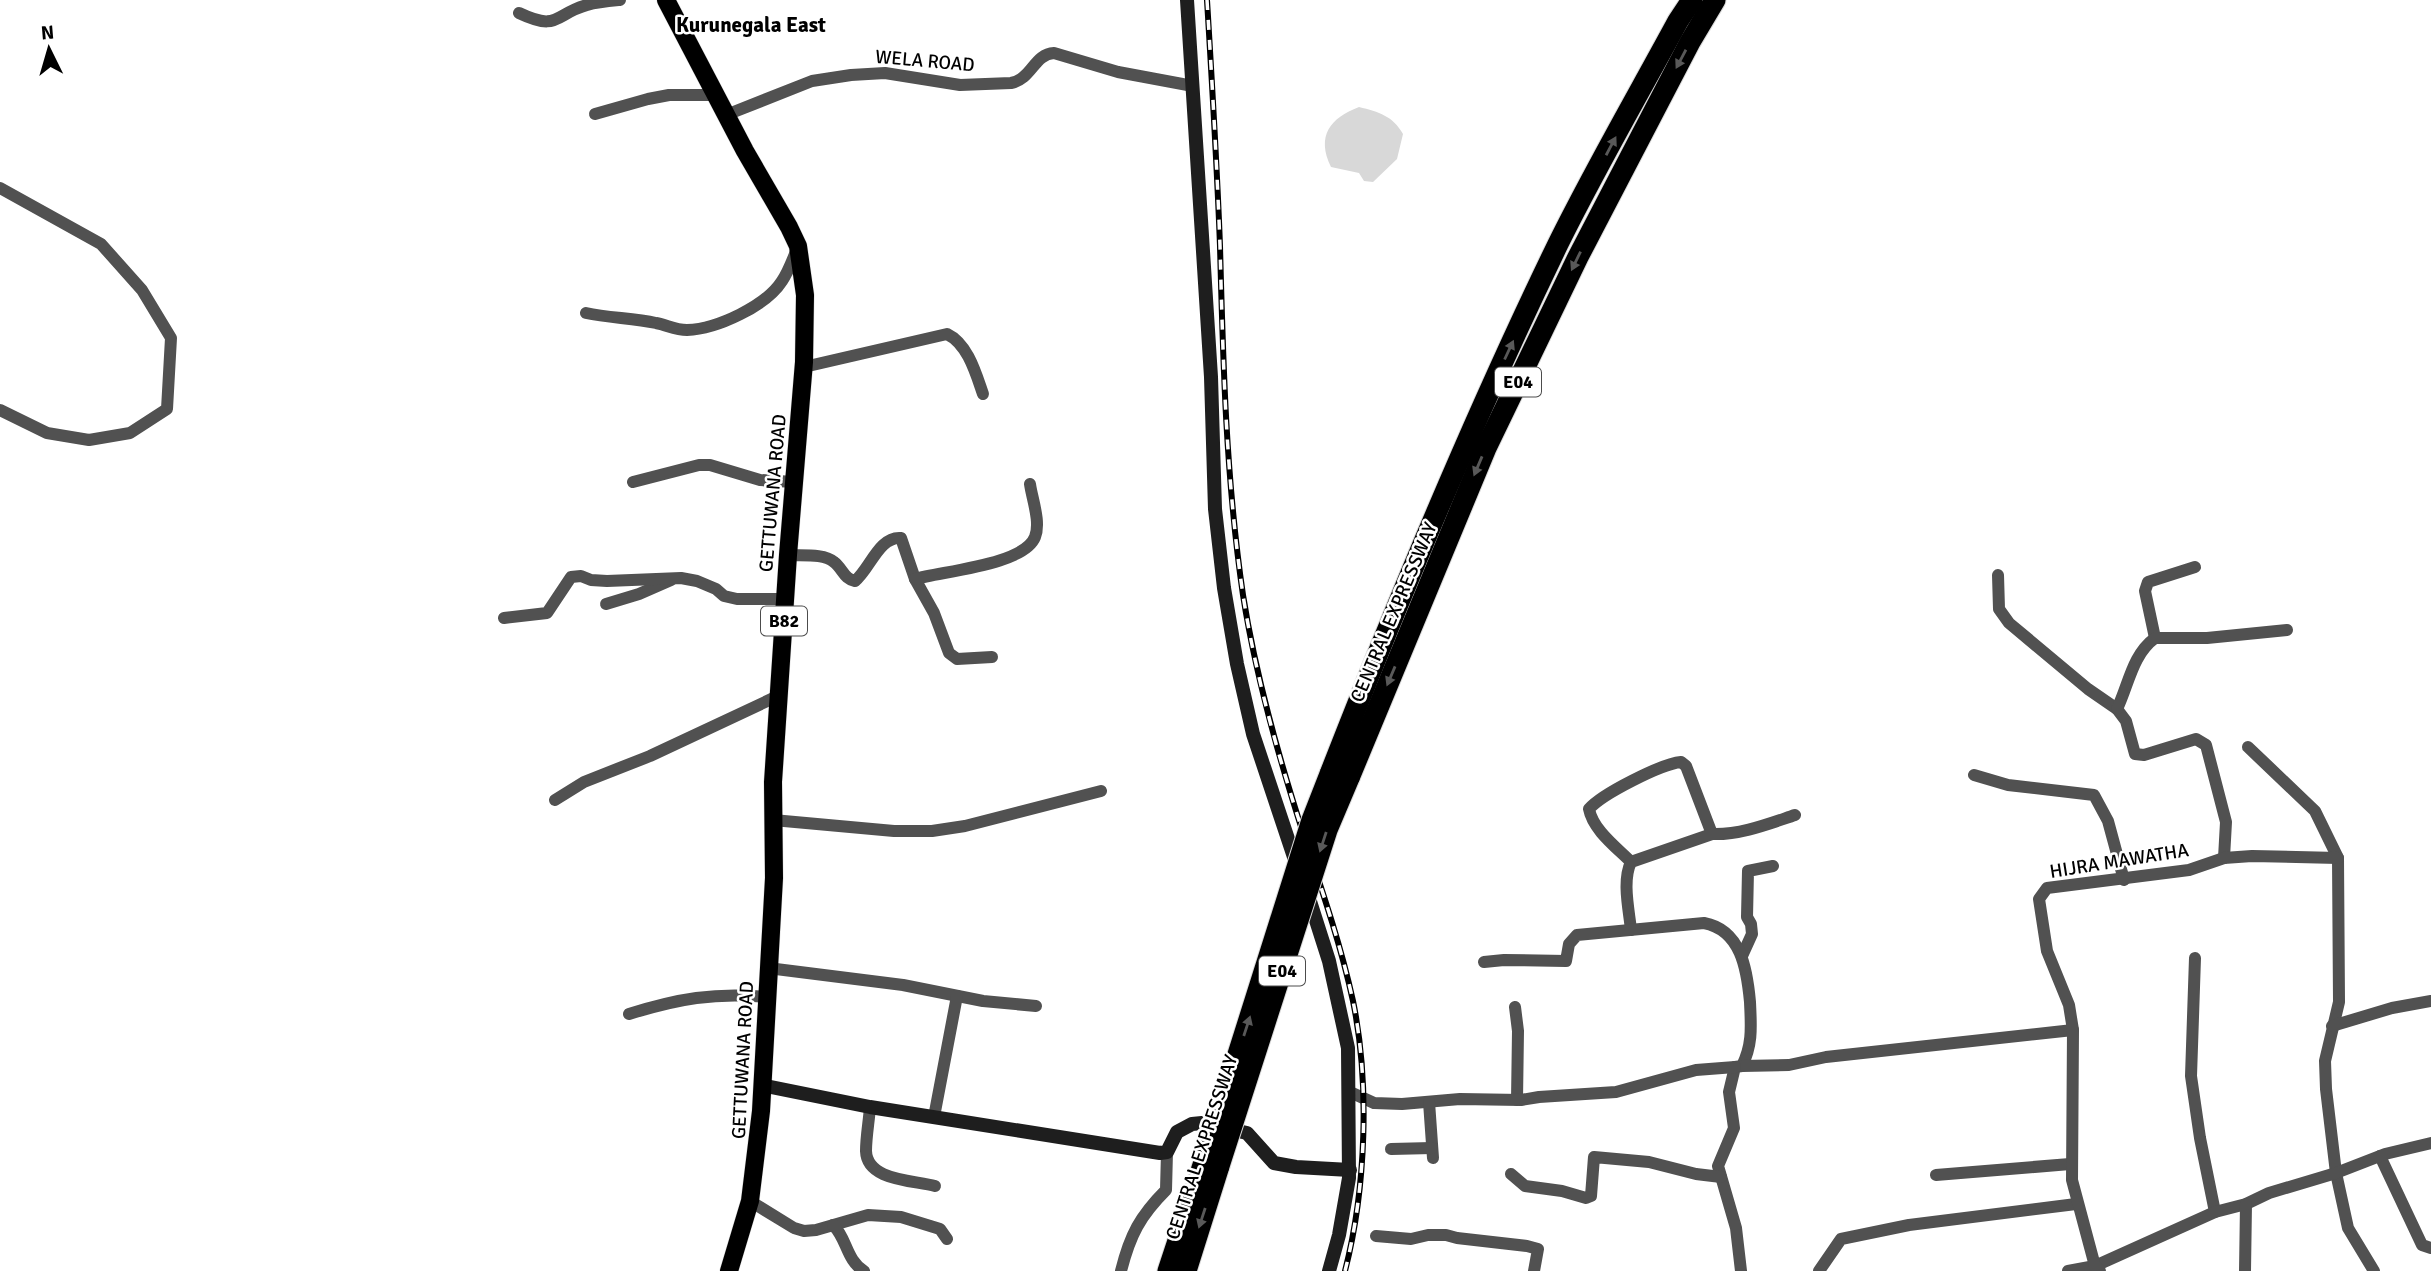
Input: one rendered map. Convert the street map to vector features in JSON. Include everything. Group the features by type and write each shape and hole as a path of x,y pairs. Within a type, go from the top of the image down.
{"highway":[{"name":"CENTRAL EXPRESSWAY","path":"1186,1271 1212,1164 1312,820 1399,598 1469,437 1559,243 1681,10 1692,0"},
{"name":"CENTRAL EXPRESSWAY","path":"1168,1271 1212,1164 1327,830 1486,448 1578,257 1690,42 1715,0"}],"main road":[{"name":"GETTUWANA ROAD","path":"666,0 798,246 805,295 804,367 773,782 775,878 757,1152 750,1201 729,1271"}],"street":[{"path":"519,13 547,22 560,19 585,5 620,0"},
{"path":"1187,0 1211,377 1215,509 1224,588 1253,734 1312,907 1335,985 1348,1048 1350,1170 1339,1234 1329,1271"},
{"name":"WELA ROAD","path":"726,115 812,81 851,75 885,73 960,85 1019,82 1046,53 1118,72 1193,86"},
{"path":"595,114 648,99 690,94 716,95"},
{"path":"0,188 101,244 142,290 172,338 167,409 130,433 89,440 47,433 0,410"},
{"path":"586,313 658,323 672,329 689,330 709,326 732,318 770,295 782,281 798,246"},
{"path":"804,367 901,347 947,334 953,337 967,355 983,394"},
{"path":"633,482 699,465 710,465 760,480 794,482"},
{"path":"915,579 1001,562 1028,546 1034,540 1037,529 1030,484"},
{"path":"788,555 828,558 848,579 855,581 884,545 897,537 901,538 905,543 915,579 934,613 948,653 957,659 992,657"},
{"path":"2155,638 2145,591 2148,582 2195,567"},
{"path":"1998,575 1999,609 2009,622 2088,689 2117,709 2126,722 2135,754 2144,755 2196,739 2206,745 2226,822 2224,858"},
{"path":"504,618 547,612 570,577 581,576 607,581 698,581 724,596 737,599 785,599"},
{"path":"606,604 675,579"},
{"path":"2117,709 2127,689 2135,660 2155,638 2207,638 2287,629"},
{"path":"555,800 584,782 650,756 780,695"},
{"path":"2248,747 2315,811 2338,858 2339,1002 2325,1061 2336,1173 2348,1228 2374,1271"},
{"path":"1631,862 1601,831 1589,810 1617,790 1664,766 1681,762 1686,766 1712,834"},
{"path":"1974,775 2008,785 2094,795 2108,821 2124,880"},
{"path":"773,820 894,831 932,831 965,826 1101,791"},
{"path":"1631,930 1628,867 1631,862 1712,834 1724,835 1744,831 1795,816"},
{"name":"HIJRA MAWATHA","path":"2097,1268 2076,1204 2070,1164 2073,1030 2069,1005 2047,951 2039,900 2047,888 2189,870 2224,858 2338,858"},
{"path":"1742,956 1752,934 1747,917 1748,871 1773,866"},
{"path":"1484,962 1566,961 1569,944 1577,935 1704,922 1718,925 1733,939 1742,956 1748,979 1752,1037 1749,1053 1738,1066 1729,1092 1734,1128 1718,1166 1736,1228 1741,1271"},
{"path":"2195,958 2192,1076 2200,1138 2215,1212"},
{"path":"768,968 903,985 957,996 1036,1006"},
{"path":"628,1014 668,1002 703,996 741,995 766,998"},
{"path":"934,1117 957,996"},
{"path":"2332,1026 2392,1008 2431,1001"},
{"path":"1515,1007 1518,1031 1517,1100"},
{"path":"1350,1092 1374,1103 1460,1099 1517,1100 1616,1092 1696,1070 1789,1065 1826,1057 2073,1030"},
{"path":"761,1085 870,1107 1097,1145 1167,1152"},
{"path":"1391,1149 1432,1153 1429,1102"},
{"path":"870,1107 866,1150 867,1160 872,1168 884,1175 935,1186"},
{"path":"1121,1271 1128,1242 1149,1207 1166,1190 1167,1152 1177,1132 1192,1124 1202,1123 1247,1133 1274,1163 1350,1170"},
{"path":"2068,1271 2097,1268 2215,1212 2246,1204 2269,1193 2336,1173 2379,1156 2431,1143"},
{"path":"2379,1156 2422,1245 2431,1248"},
{"path":"1511,1174 1525,1186 1562,1191 1586,1198 1591,1196 1594,1157 1649,1162 1696,1174 1721,1177"},
{"path":"1936,1175 2070,1164"},
{"path":"750,1201 794,1228 804,1231 868,1215 901,1217 940,1229 947,1239"},
{"path":"1819,1271 1841,1238 1909,1225 2076,1204"},
{"path":"2245,1271 2246,1204"},
{"path":"833,1225 840,1232 857,1267 864,1271"},
{"path":"1376,1236 1411,1239 1446,1235 1527,1246 1538,1249 1534,1271"}],"shaded area":[{"path":"1359,107 1385,116 1395,123 1403,134 1397,159 1373,182 1364,181 1359,173 1331,167 1325,146 1328,130 1333,123"}],"railway":[{"path":"1207,0 1226,420 1243,595 1269,718 1325,899 1353,1001 1362,1067 1361,1171 1358,1206 1345,1271"}],"district":[{"name":"Kurunegala East","path":"751,25"}]}
